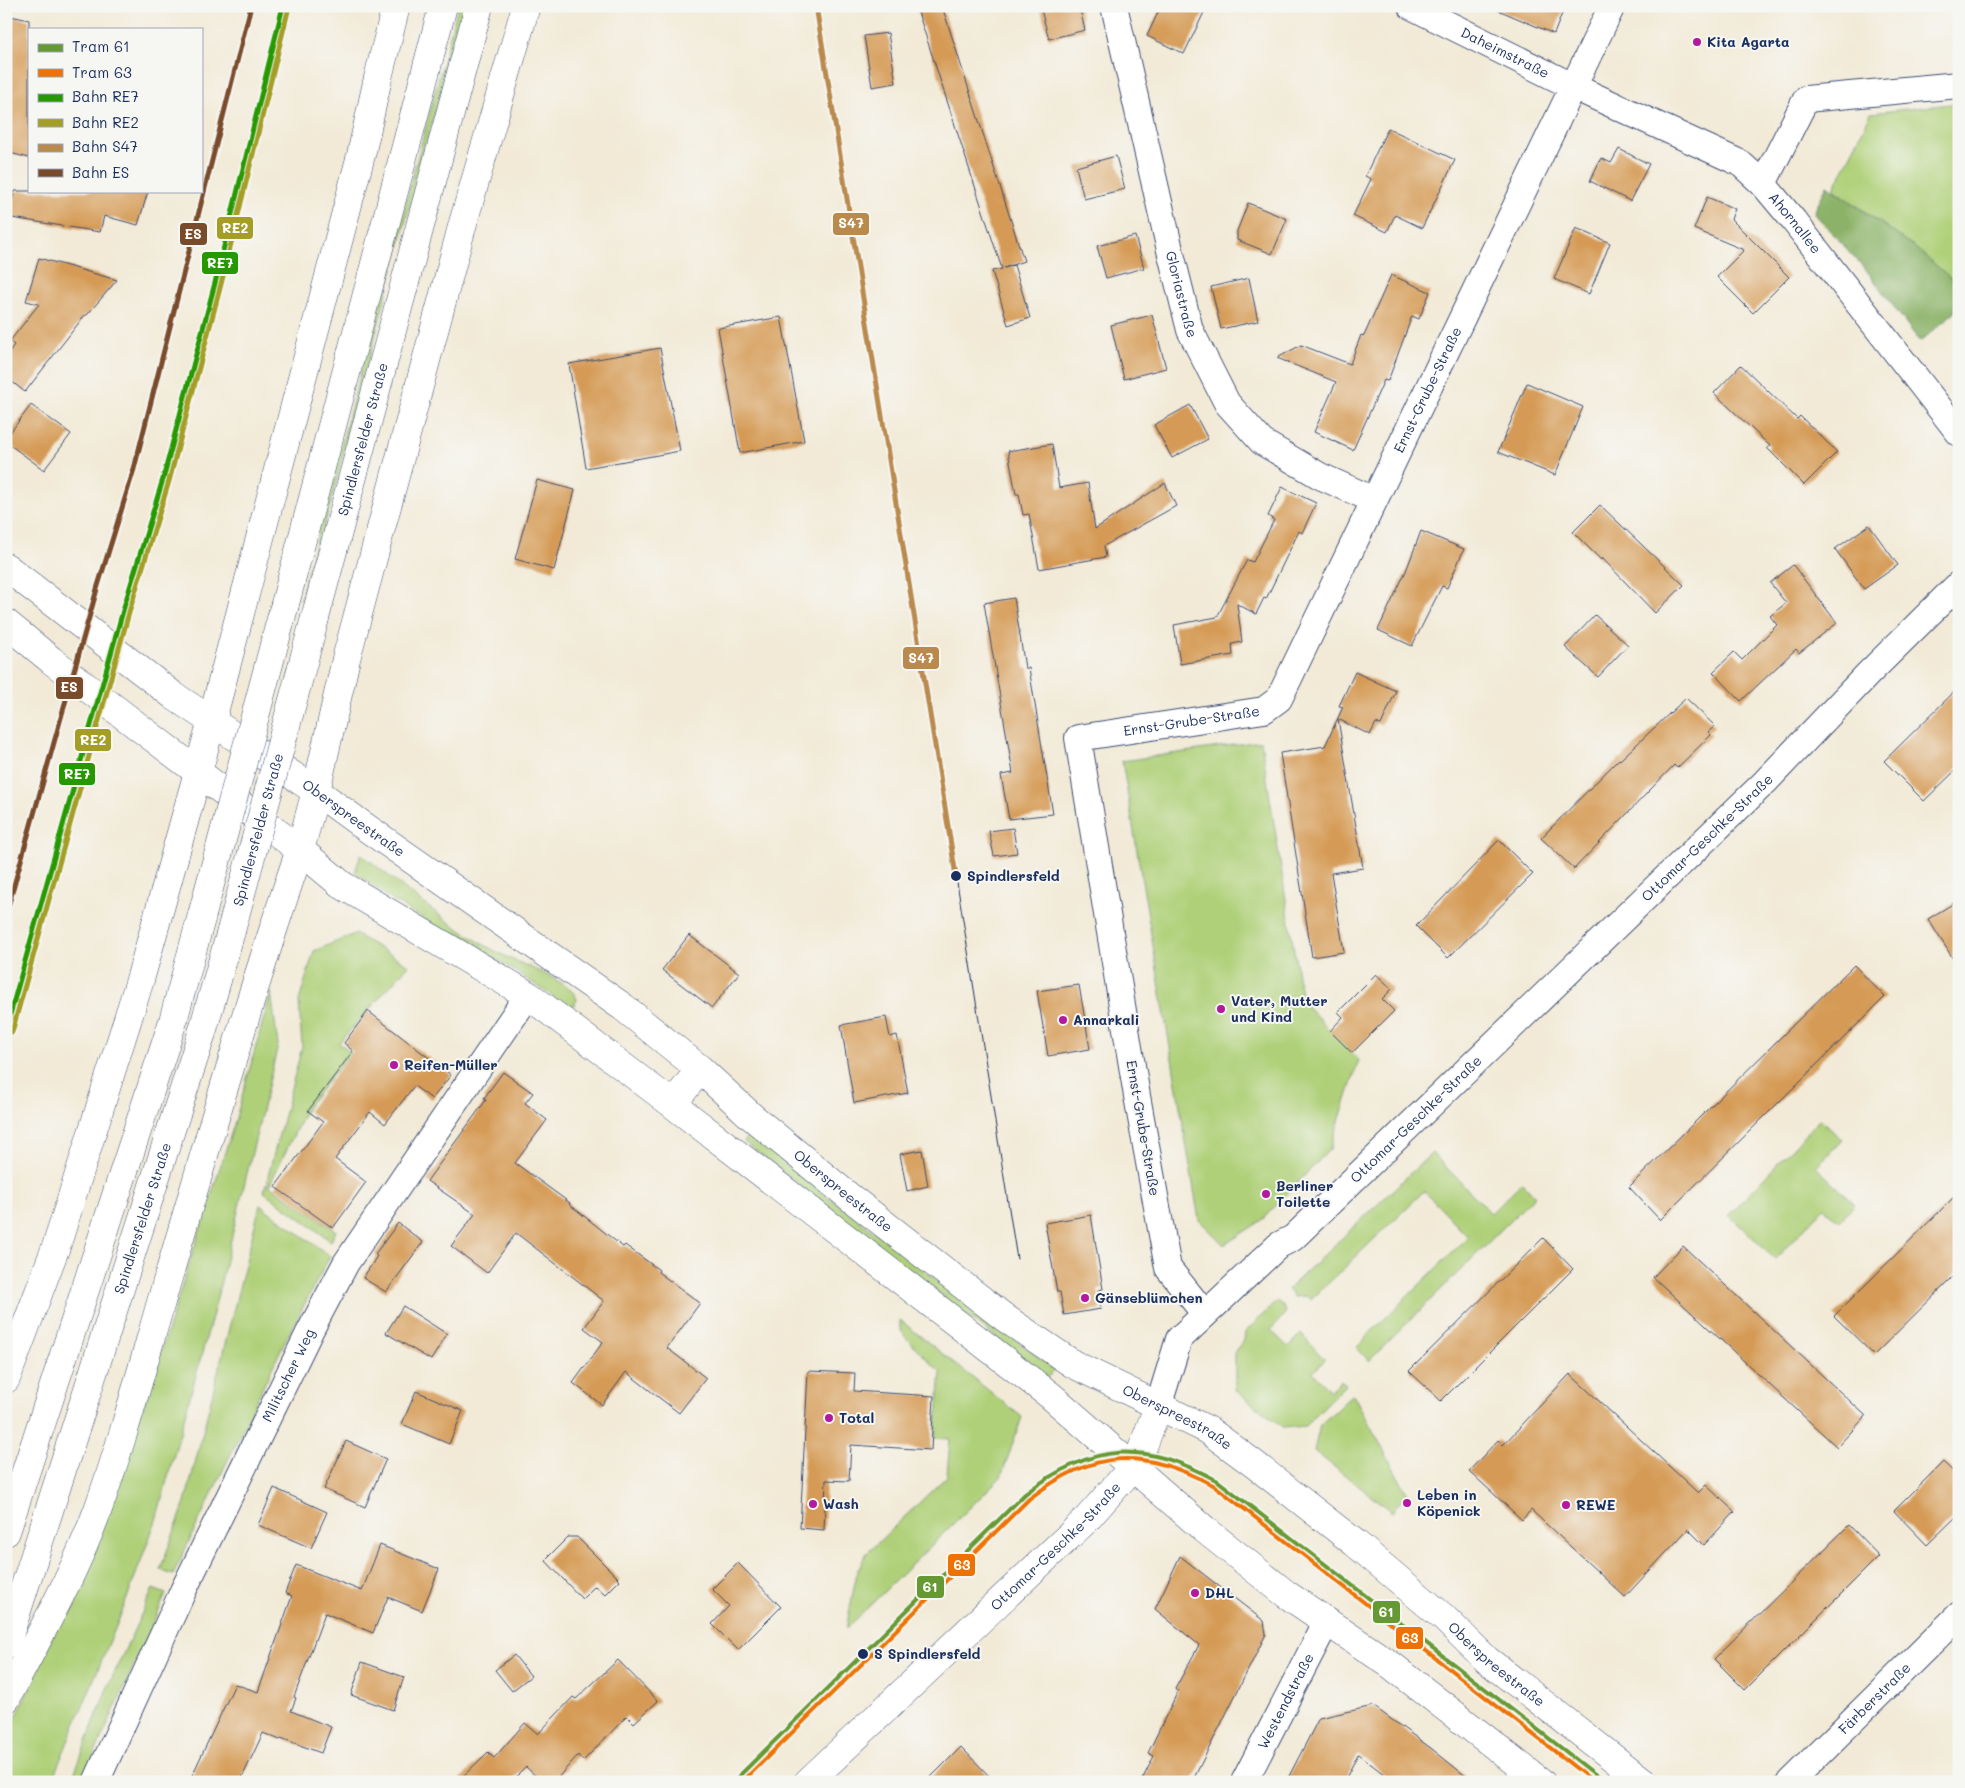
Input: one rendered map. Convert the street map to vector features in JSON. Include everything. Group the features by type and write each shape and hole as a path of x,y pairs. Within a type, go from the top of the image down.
{"main road":[{"path":"6,1378 57,1244 140,980 212,720 361,155 396,6"},
{"path":"6,1532 173,1021 443,6"},
{"name":"Spindlersfelder Straße","path":"6,1645 202,1034 479,6"},
{"path":"6,1699 63,1590 97,1513 120,1443 271,936 300,850 316,791 346,659 463,224 526,6"},
{"name":"Oberspreestraße","path":"6,567 174,696 316,791 360,824 623,1006 700,1069 751,1116 847,1195 1005,1318 1073,1364 1208,1430 1268,1474 1355,1543 1443,1617 1487,1660 1644,1782"},
{"path":"6,623 51,660 300,850 342,885 528,996 673,1104 1051,1396 1204,1529 1299,1603 1391,1665 1541,1782"},
{"path":"673,1104 700,1069"},
{"name":"Ottomar-Geschke-Straße","path":"808,1782 1069,1537 1133,1467 1141,1452 1158,1407"}],"street":[{"name":"Gloriastraße","path":"1114,6 1190,330 1227,403 1262,442 1320,476 1374,500"},
{"name":"Daheimstraße","path":"1411,6 1572,86"},
{"name":"Ernst-Grube-Straße","path":"1204,1313 1168,1268 1137,1096 1078,738 1264,710 1279,699 1612,6"},
{"path":"1763,184 1806,99 1959,85"},
{"name":"Ahornallee","path":"1572,86 1740,163 1763,184 1794,221 1959,433"},
{"name":"Ottomar-Geschke-Straße","path":"1158,1407 1179,1339 1204,1313 1279,1246 1293,1238 1765,782 1868,674 1959,584"},
{"name":"Militscher Weg","path":"96,1782 187,1583 310,1331 342,1272 392,1193 528,996"},
{"name":"Färberstraße","path":"1790,1782 1959,1615"},
{"name":"Westendstraße","path":"1244,1782 1327,1621"}],"green space":[{"path":"458,6 463,6 304,603 300,600"},
{"path":"1959,103 1959,285 1914,247 1834,189 1871,113"},
{"path":"1827,185 1914,247 1959,285 1959,308 1920,342 1867,271 1814,213"},
{"path":"1261,741 1302,1001 1359,1060 1330,1149 1261,1221 1224,1245 1199,1220 1122,761"},
{"path":"361,854 433,911 471,937 511,959 549,976 568,988 577,1000 574,1005 567,1006 499,961 389,898 355,872"},
{"path":"355,934 409,965 339,1043 351,1052 307,1107 270,1184 267,1180 302,1047 299,1001 314,951"},
{"path":"271,992 278,1045 215,1306 156,1520 122,1612 51,1782 6,1782 6,1741 8,1735 100,1531 142,1410 236,1118"},
{"path":"1820,1119 1842,1140 1816,1167 1855,1204 1839,1221 1824,1208 1775,1259 1729,1215"},
{"path":"751,1132 810,1183 1054,1369 1048,1378 744,1142"},
{"path":"1432,1153 1491,1213 1522,1182 1535,1196 1369,1361 1356,1347 1468,1237 1424,1191 1311,1300 1306,1296 1294,1297 1288,1289"},
{"path":"266,1183 336,1231 331,1241 264,1192"},
{"path":"260,1205 330,1256 283,1345 173,1575 160,1570 185,1503"},
{"path":"1277,1301 1284,1307 1286,1312 1271,1330 1288,1347 1301,1334 1325,1360 1313,1372 1330,1391 1341,1380 1345,1385 1305,1426 1284,1428 1235,1390 1235,1351 1244,1340 1245,1332"},
{"path":"900,1320 1022,1417 1001,1477 846,1629 857,1572 866,1554 947,1476 950,1439 935,1438 941,1373 907,1339 900,1329"},
{"path":"1353,1394 1407,1493 1392,1512 1314,1451 1320,1425"},
{"path":"153,1589 166,1594 82,1782 71,1782 106,1691"}],"building":[{"path":"916,6 942,6 1024,261 1004,268 1014,265 1030,318 1008,325 992,271 1002,269"},
{"path":"1055,6 1079,6 1085,30 1049,39 1041,10"},
{"path":"1161,6 1207,6 1184,54 1147,36"},
{"path":"1489,6 1565,6 1554,34"},
{"path":"6,15 29,20 29,28 28,158 6,152"},
{"path":"888,33 896,83 872,87 864,36"},
{"path":"1388,128 1455,160 1422,228 1395,215 1387,232 1353,216 1371,179 1365,176"},
{"path":"1619,149 1649,164 1630,201 1590,181 1601,158 1611,163"},
{"path":"1116,156 1125,189 1084,199 1076,167"},
{"path":"15,191 148,192 138,225 104,216 100,232 6,217"},
{"path":"1707,197 1735,209 1731,219 1789,277 1753,313 1717,277 1744,250 1694,229"},
{"path":"1248,203 1287,219 1272,254 1237,240 1237,231"},
{"path":"1576,228 1610,243 1589,294 1554,279"},
{"path":"1135,236 1144,268 1106,278 1097,246"},
{"path":"39,258 117,280 85,315 25,392 6,377 6,356 14,345 10,341 39,304 26,301"},
{"path":"1391,275 1430,292 1419,319 1412,316 1388,381 1384,380 1353,450 1314,432 1336,382 1277,358 1301,345 1350,364 1361,335 1364,336"},
{"path":"1249,278 1258,321 1221,329 1211,287"},
{"path":"1152,315 1166,368 1124,379 1111,325"},
{"path":"781,317 804,441 740,453 718,328"},
{"path":"660,348 680,451 586,468 569,364"},
{"path":"1741,365 1797,419 1800,416 1837,452 1804,485 1767,448 1770,446 1714,393"},
{"path":"1527,383 1583,407 1555,475 1498,452"},
{"path":"31,405 71,434 44,470 6,442 6,438"},
{"path":"1190,405 1208,439 1172,458 1154,425"},
{"path":"1052,444 1059,488 1088,483 1095,529 1165,483 1176,506 1104,546 1106,557 1039,569 1029,514 1023,515 1019,494 1016,494 1008,451"},
{"path":"537,480 575,490 554,570 515,559"},
{"path":"1282,487 1316,503 1302,533 1299,531 1266,599 1264,598 1256,614 1237,604 1242,642 1232,644 1233,655 1180,664 1174,625 1217,617 1247,560 1253,562 1274,520 1268,516"},
{"path":"1600,505 1684,585 1655,613 1602,558 1601,560 1573,532"},
{"path":"1869,525 1898,565 1864,589 1835,549"},
{"path":"1421,531 1464,549 1447,588 1442,586 1412,646 1378,630 1406,571"},
{"path":"1793,565 1837,623 1799,653 1796,649 1741,701 1713,672 1734,652 1742,660 1777,625 1770,616 1786,603 1770,583"},
{"path":"1014,598 1025,668 1029,668 1053,814 1009,819 1001,775 1013,773 984,603"},
{"path":"1595,615 1628,645 1598,677 1565,647"},
{"path":"1355,672 1396,691 1381,725 1376,723 1370,735 1338,719 1363,868 1331,873 1344,952 1312,957 1280,753 1325,746 1343,707 1339,706"},
{"path":"1959,687 1959,767 1924,801 1884,761"},
{"path":"1686,698 1715,726 1708,732 1711,735 1677,768 1674,765 1574,869 1541,838 1619,759"},
{"path":"1013,828 1017,853 994,856 989,831"},
{"path":"1499,840 1533,874 1448,958 1416,926"},
{"path":"1959,900 1959,968 1928,919"},
{"path":"689,935 739,973 712,1008 662,970"},
{"path":"1854,965 1885,997 1660,1220 1629,1187"},
{"path":"1376,974 1392,989 1382,999 1394,1011 1352,1053 1330,1031 1343,1017 1338,1012"},
{"name":"Annarkali","path":"1079,985 1090,1049 1048,1056 1037,991"},
{"path":"368,1011 451,1075 432,1099 414,1086 385,1124 370,1112 335,1159 366,1182 333,1228 275,1187 323,1122 308,1111 353,1051 344,1043"},
{"path":"886,1017 890,1037 897,1035 908,1093 854,1103 841,1025"},
{"path":"503,1072 533,1093 525,1103 547,1120 515,1163 570,1203 623,1247 625,1245 700,1303 667,1348 706,1378 679,1413 626,1372 602,1405 573,1383 603,1342 584,1328 604,1301 516,1233 487,1273 451,1246 475,1214 427,1181 486,1100 484,1098"},
{"path":"922,1150 928,1186 907,1191 900,1154"},
{"path":"1959,1192 1959,1271 1874,1355 1834,1316"},
{"path":"1091,1215 1103,1289 1098,1290 1101,1309 1064,1315 1060,1292 1057,1292 1045,1223"},
{"path":"398,1223 423,1242 386,1292 363,1278 377,1256 375,1254"},
{"path":"1543,1238 1573,1269 1441,1401 1409,1371"},
{"path":"1683,1246 1866,1416 1837,1447 1653,1277"},
{"path":"403,1306 447,1334 431,1360 386,1333"},
{"path":"808,1371 855,1373 854,1391 934,1396 931,1450 851,1445 849,1481 826,1480 824,1530 800,1528"},
{"path":"1570,1374 1698,1493 1706,1485 1735,1512 1704,1545 1688,1529 1625,1597 1531,1510 1522,1520 1469,1471 1498,1440 1503,1445"},
{"path":"416,1391 463,1411 449,1444 402,1424"},
{"path":"346,1441 386,1459 365,1507 324,1489"},
{"path":"1943,1462 1959,1477 1959,1514 1927,1545 1894,1511"},
{"path":"274,1488 327,1512 311,1548 258,1525"},
{"path":"1849,1525 1879,1556 1745,1690 1714,1659"},
{"path":"568,1537 577,1537 620,1580 605,1595 595,1586 582,1599 545,1560"},
{"path":"380,1545 439,1569 422,1611 388,1597 373,1633 325,1613 294,1697 296,1698 291,1711 331,1727 321,1753 263,1733 240,1782 189,1782 235,1684 258,1692 292,1596 285,1593 296,1565 362,1591"},
{"path":"1180,1556 1264,1621 1266,1634 1192,1782 1141,1782 1154,1756 1148,1753 1178,1691 1175,1689 1199,1645 1155,1609"},
{"path":"738,1563 781,1607 738,1650 712,1624 729,1606 712,1589"},
{"path":"514,1655 531,1676 512,1691 495,1670"},
{"path":"618,1660 658,1701 634,1723 627,1716 583,1761 578,1755 554,1782 542,1782 526,1767 514,1779 517,1782 457,1782 488,1752 494,1758 525,1723 538,1734 573,1697 576,1699"},
{"path":"362,1662 404,1677 393,1710 351,1695"},
{"path":"1373,1706 1473,1782 1394,1782 1358,1754 1344,1782 1286,1782 1319,1718"},
{"path":"961,1747 995,1782 926,1782"}],"tram line":[{"path":"956,876 1017,1259"},
{"name":"61","path":"733,1782 1025,1494 1074,1464 1097,1456 1119,1453 1142,1454 1166,1459 1218,1481 1605,1782"},
{"name":"63","path":"742,1782 1029,1499 1053,1482 1076,1470 1098,1462 1119,1459 1141,1460 1164,1465 1215,1486 1594,1782"}],"rail line":[{"name":"ES","path":"6,914 97,589 134,469 251,6"},
{"name":"RE7","path":"6,1029 124,607 163,479 215,283 283,6"},
{"name":"S47","path":"816,6 956,876"},
{"name":"RE2","path":"12,1032 130,609 169,481 221,284 289,7"}],"place":[{"name":"Kita Agarta","path":"1697,42"},
{"name":"Spindlersfeld","path":"956,876"},
{"name":"Vater, Mutter und Kind","path":"1221,1009"},
{"name":"Annarkali","path":"1063,1020"},
{"name":"Reifen-Müller","path":"394,1065"},
{"name":"Berliner Toilette","path":"1266,1194"},
{"name":"Gänseblümchen","path":"1085,1298"},
{"name":"Total","path":"829,1418"},
{"name":"Leben in Köpenick","path":"1407,1503"},
{"name":"Wash","path":"813,1504"},
{"name":"REWE","path":"1566,1505"},
{"name":"DHL","path":"1195,1593"},
{"name":"S Spindlersfeld","path":"863,1654"}]}
